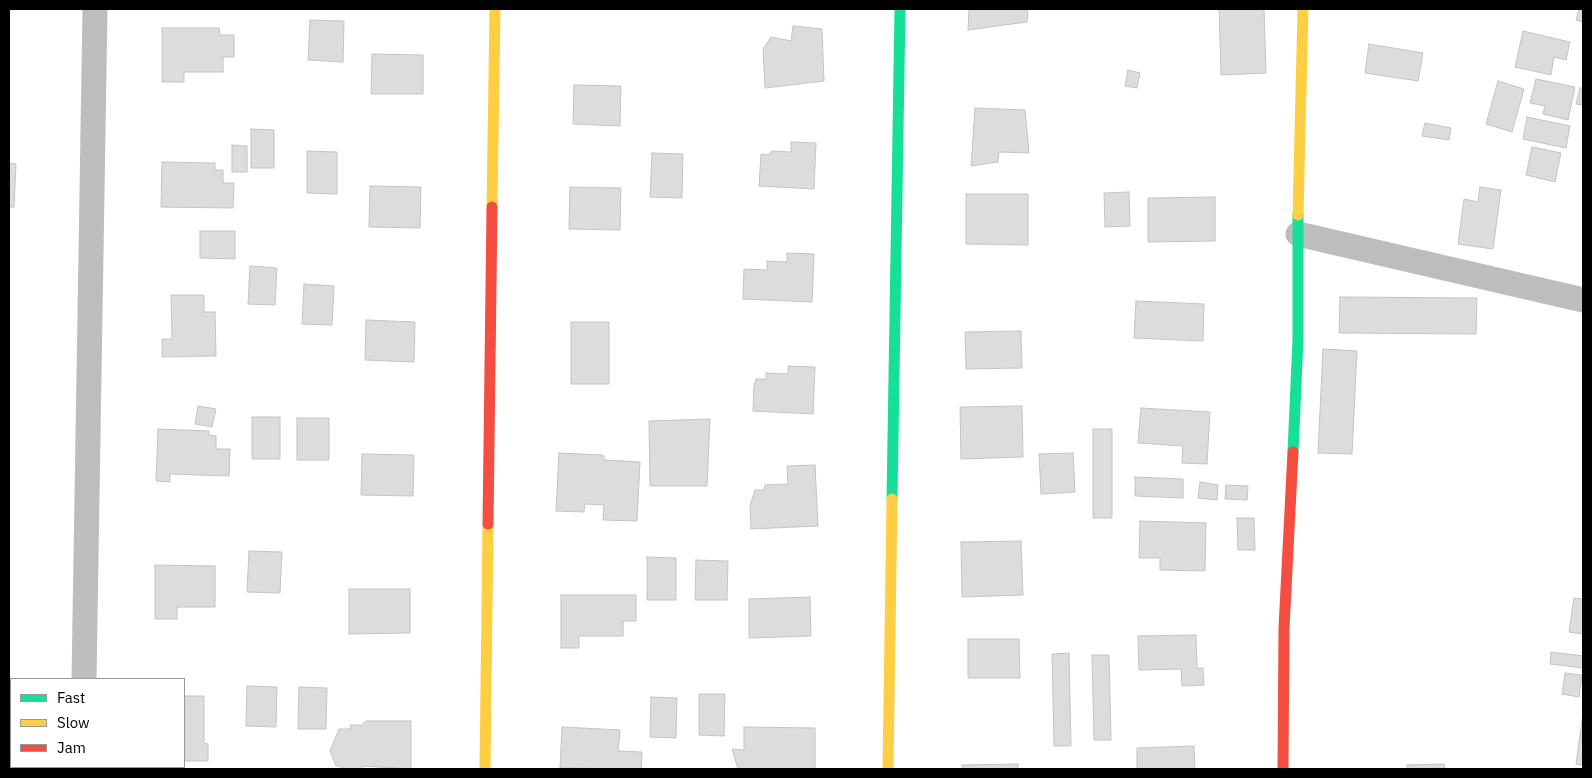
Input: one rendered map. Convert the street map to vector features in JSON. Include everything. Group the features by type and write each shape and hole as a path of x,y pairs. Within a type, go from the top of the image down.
{"street":[{"path":"84,678 95,9"},
{"path":"486,769 496,9"},
{"path":"888,769 900,9"},
{"path":"1283,769 1284,628 1298,339 1298,234 1303,9"},
{"path":"1298,234 1583,300"}],"building":[{"path":"969,9 1028,9 1027,22 968,30"},
{"path":"1219,9 1264,9 1266,73 1221,75"},
{"path":"1579,9 1583,9 1583,22 1576,20"},
{"path":"310,20 344,21 343,62 308,60"},
{"path":"793,26 822,29 824,81 765,88 763,49 771,37 791,41"},
{"path":"162,28 219,28 220,35 234,35 234,57 223,57 223,72 184,72 184,82 162,82"},
{"path":"1523,31 1570,42 1566,60 1554,57 1551,75 1515,67"},
{"path":"1369,44 1423,53 1418,81 1365,73"},
{"path":"372,54 423,55 423,94 371,94"},
{"path":"1128,70 1140,73 1137,88 1125,86"},
{"path":"1536,79 1575,87 1568,120 1543,114 1545,106 1530,103"},
{"path":"1498,81 1524,89 1512,132 1486,124"},
{"path":"574,85 621,86 620,126 573,124"},
{"path":"1580,88 1583,88 1583,105 1576,104"},
{"path":"975,108 1025,110 1029,153 999,152 998,162 971,166"},
{"path":"1527,117 1570,126 1566,148 1523,139"},
{"path":"1425,123 1451,128 1449,140 1422,136"},
{"path":"251,129 274,130 274,168 251,168"},
{"path":"791,142 816,143 814,189 759,186 761,154 768,155 772,151 791,152"},
{"path":"232,145 247,146 247,172 232,172"},
{"path":"1532,147 1561,153 1555,182 1526,175"},
{"path":"307,151 337,152 337,194 307,193"},
{"path":"652,153 683,154 682,198 650,197"},
{"path":"162,162 215,163 215,170 223,170 223,183 234,183 233,208 161,207"},
{"path":"9,163 16,164 14,207 9,207"},
{"path":"370,186 421,187 420,228 369,227"},
{"path":"570,187 621,188 620,230 569,229"},
{"path":"1480,187 1501,190 1493,249 1458,244 1464,199 1478,202"},
{"path":"1129,192 1130,226 1105,227 1104,193"},
{"path":"966,194 1028,194 1028,245 966,244"},
{"path":"1215,197 1215,241 1148,242 1148,198"},
{"path":"200,231 235,231 235,259 200,258"},
{"path":"787,253 814,254 812,302 743,299 744,269 767,270 767,261 787,262"},
{"path":"250,266 277,268 275,305 248,304"},
{"path":"304,284 334,286 332,325 302,324"},
{"path":"171,295 204,295 204,312 215,312 216,356 162,357 162,339 172,339"},
{"path":"1340,297 1477,298 1476,334 1339,333"},
{"path":"1136,301 1204,304 1203,341 1134,338"},
{"path":"366,320 415,322 414,362 365,360"},
{"path":"571,322 609,322 609,384 571,384"},
{"path":"1021,331 1022,368 966,369 965,332"},
{"path":"1323,349 1357,351 1352,454 1318,453"},
{"path":"788,366 815,367 813,414 753,411 756,379 766,379 766,373 788,374"},
{"path":"198,406 216,409 212,427 195,424"},
{"path":"1022,406 1023,457 961,459 960,407"},
{"path":"1141,408 1210,412 1207,464 1182,463 1183,446 1138,443"},
{"path":"252,417 280,417 280,459 252,459"},
{"path":"297,418 329,418 329,460 297,460"},
{"path":"710,419 707,486 650,486 649,421"},
{"path":"158,429 209,431 209,435 216,436 216,449 230,449 229,476 170,474 170,482 156,481"},
{"path":"1093,429 1112,429 1112,518 1093,518"},
{"path":"559,453 603,455 605,460 640,462 637,521 603,520 604,505 585,504 584,512 556,511"},
{"path":"1073,453 1075,492 1041,494 1039,454"},
{"path":"362,454 414,455 413,496 361,495"},
{"path":"815,465 818,526 751,529 750,505 755,490 764,490 765,485 788,484 787,466"},
{"path":"1135,477 1183,479 1183,498 1135,496"},
{"path":"1200,482 1218,485 1217,500 1198,498"},
{"path":"1226,485 1248,486 1247,500 1225,499"},
{"path":"1237,518 1254,518 1255,550 1238,550"},
{"path":"1140,521 1206,523 1205,571 1160,570 1160,558 1139,558"},
{"path":"1021,541 1023,595 962,597 961,542"},
{"path":"249,551 282,552 280,593 247,592"},
{"path":"647,557 676,558 676,600 647,600"},
{"path":"696,560 728,561 727,600 695,600"},
{"path":"155,565 215,566 215,607 177,607 177,619 155,619"},
{"path":"349,589 410,589 410,633 349,634"},
{"path":"561,595 636,595 636,621 623,621 623,636 579,636 579,648 561,648"},
{"path":"810,597 811,636 749,638 749,599"},
{"path":"1574,598 1583,599 1583,634 1569,632"},
{"path":"1196,635 1197,668 1203,668 1204,685 1182,686 1181,669 1139,670 1138,636"},
{"path":"968,639 1019,639 1020,678 968,678"},
{"path":"1551,652 1583,656 1583,668 1550,664"},
{"path":"1069,653 1071,746 1054,746 1052,654"},
{"path":"1092,655 1109,655 1111,740 1094,740"},
{"path":"1565,673 1582,675 1579,697 1562,694"},
{"path":"247,686 277,687 276,727 246,726"},
{"path":"299,687 327,688 326,729 298,729"},
{"path":"699,694 725,694 724,736 699,735"},
{"path":"185,696 204,696 204,743 208,744 208,761 185,761"},
{"path":"651,697 677,698 676,738 650,737"},
{"path":"1583,713 1583,765 1576,764"},
{"path":"366,721 411,721 411,769 362,766 362,769 341,769 341,766 336,766 330,751 339,729 351,729 350,725 362,725"},
{"path":"562,727 620,730 618,751 642,752 641,769 560,768"},
{"path":"744,727 815,728 815,769 738,769 732,749 744,750"},
{"path":"1194,746 1195,769 1137,769 1137,748"},
{"path":"1018,764 1018,769 962,769 962,765"},
{"path":"1444,764 1445,769 1407,769 1407,765"}],"traffic: fast":[{"path":"892,499 900,9"},
{"path":"1293,452 1298,339 1298,215"}],"traffic: slow":[{"path":"492,207 495,9"},
{"path":"1298,215 1303,9"},
{"path":"888,769 892,499"},
{"path":"485,769 488,524"}],"traffic: jam":[{"path":"488,524 492,207"},
{"path":"1283,769 1284,628 1293,452"}]}
